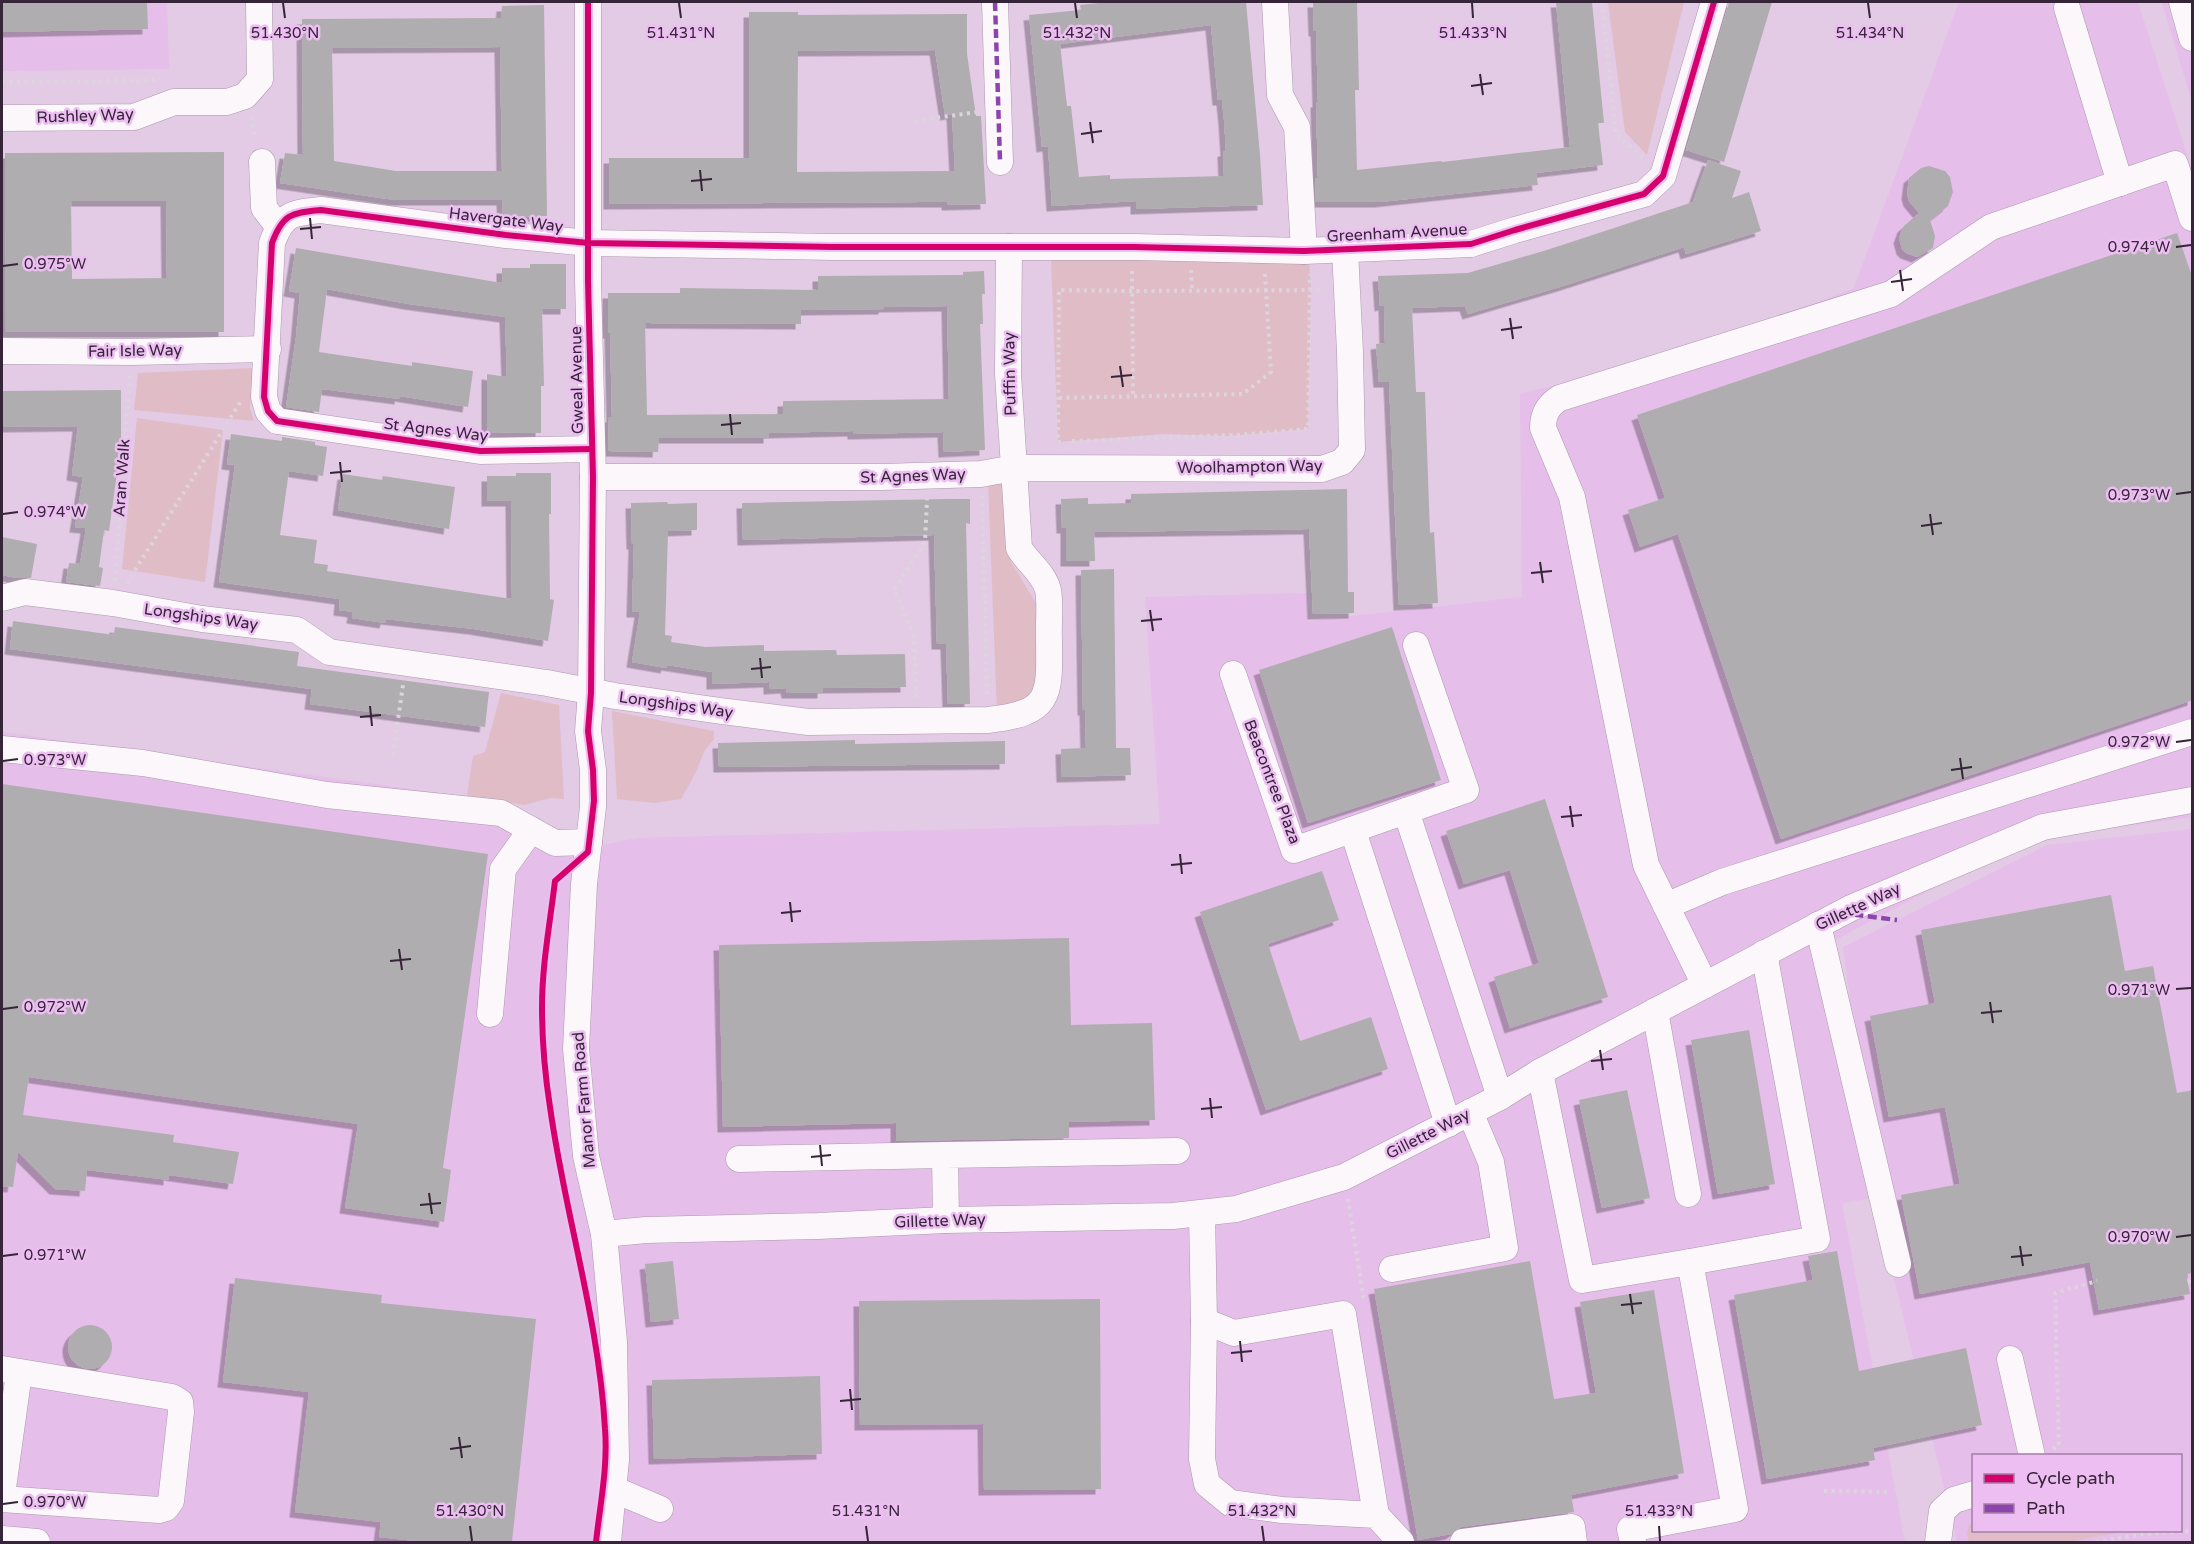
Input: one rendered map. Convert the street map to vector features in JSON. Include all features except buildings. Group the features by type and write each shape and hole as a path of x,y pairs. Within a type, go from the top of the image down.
{"street":[{"path":"245,96 260,79 259,2"},
{"name":"Gweal Avenue","path":"588,2 593,477 591,693"},
{"path":"995,2 1000,162"},
{"path":"1275,2 1280,95 1297,127 1304,251"},
{"path":"1663,176 1714,2"},
{"path":"2182,2 2193,38"},
{"path":"2067,8 2120,183"},
{"name":"Rushley Way","path":"2,118 134,117 174,102 227,102 245,96"},
{"path":"262,162 264,208 278,226 272,243 268,349"},
{"path":"1705,985 1646,865 1572,497 1543,428 1548,407 1560,398 1892,294 1991,227 2175,164 2193,218"},
{"name":"Greenham Avenue","path":"1009,247 1304,251 1471,244 1644,194 1663,176"},
{"name":"Havergate Way","path":"278,226 295,212 321,210 506,235 589,243 1009,247"},
{"name":"Puffin Way","path":"1009,247 1008,374 1014,468"},
{"name":"Woolhampton Way","path":"1014,468 1322,469 1342,462 1352,450 1345,250"},
{"name":"Fair Isle Way","path":"2,351 132,352 268,349"},
{"name":"St Agnes Way","path":"268,349 264,397 268,411 277,421 480,451 591,449"},
{"path":"981,474 1014,468"},
{"name":"Longships Way","path":"2,598 25,592 113,603 202,619 297,630 329,652 547,683 591,693 808,722 988,720 1015,717 1032,710 1044,696 1050,680 1048,589 1039,573 1025,559 1019,548 1014,468"},
{"name":"St Agnes Way","path":"593,477 870,477 981,474"},
{"name":"Beacontree Plaza","path":"1233,674 1294,850 1466,790 1416,645"},
{"name":"Manor Farm Road","path":"591,693 588,731 593,770 594,807 584,884 576,1049 586,1156 604,1234 614,1342 616,1460 608,1542"},
{"path":"1666,906 1722,882 2193,732"},
{"path":"2,749 142,763 327,795 501,813 555,843 589,842"},
{"name":"Gillette Way","path":"604,1234 646,1230 946,1220 1173,1216 1236,1209 1344,1177 1500,1097 1540,1072 1851,908 2043,827 2193,800"},
{"path":"1406,812 1500,1097"},
{"path":"490,1014 503,869 531,830"},
{"path":"1353,831 1459,1118 1491,1162 1505,1248 1392,1269"},
{"path":"1818,925 1898,1264"},
{"path":"1540,1072 1582,1280 1817,1239 1764,953"},
{"path":"1655,1011 1688,1194"},
{"path":"739,1159 1177,1151"},
{"path":"945,1155 946,1220"},
{"path":"1202,1213 1204,1321 1202,1459 1207,1484 1230,1503 1376,1515"},
{"path":"1633,1542 1630,1529 1735,1509 1690,1262"},
{"path":"1204,1321 1234,1333 1343,1314 1376,1515 1401,1542"},
{"path":"2010,1359 2041,1454"},
{"path":"10,1371 172,1397 180,1402 181,1412 171,1501 166,1508 159,1510 2,1497 10,1371"},
{"path":"613,1489 660,1509"},
{"path":"1938,1542 1942,1512 1954,1500 1972,1495"},
{"path":"1463,1542 1509,1539 1572,1527 1574,1542"},
{"path":"2,1539 37,1542"}],"path":[{"path":"1602,2 1616,134 1663,176"},
{"path":"2,81 166,80"},
{"path":"245,96 262,162"},
{"path":"915,121 998,110"},
{"path":"1311,289 1308,429 1236,435 1058,442 1059,290 1133,291 1311,289 1347,290"},
{"path":"1059,398 1243,394 1270,372 1266,290"},
{"path":"1132,397 1133,291"},
{"path":"113,603 243,398"},
{"path":"916,721 914,635 894,590 925,542 928,474"},
{"path":"981,474 988,720"},
{"path":"393,755 406,664"},
{"path":"2041,1454 2059,1445 2055,1293 2097,1281"},
{"path":"1824,1491 1889,1492"},
{"path":"2096,1542 2143,1534 2176,1532"}],"shaded area":[{"path":"2,2 167,2 169,69 2,71"},
{"path":"1608,2 1684,2 1647,155 1625,132"},
{"path":"1959,2 2138,2 2192,170 2192,817 2026,840 1835,940 1872,1166 1843,947 2047,845 2192,829 2192,1542 1957,1542 1875,1198 1842,1203 1905,1542 2,1542 2,732 468,797 538,829 604,845 637,838 1160,824 1145,597 1307,593 1308,621 1522,597 1520,393 1598,377 1731,336 1854,288"},
{"path":"2162,2 2192,2 2192,102"},
{"path":"1051,258 1309,261 1311,289 1308,429 1228,436 1164,434 1058,442"},
{"path":"253,368 250,408 254,421 134,410 138,373"},
{"path":"137,418 223,430 205,582 122,569"},
{"path":"988,481 1000,481 1007,491 1011,562 1037,605 1038,689 1020,711 997,712"},
{"path":"501,693 559,705 564,799 551,798 524,805 467,796 473,756 485,752"},
{"path":"612,711 714,731 714,739 705,750 681,799 654,803 617,799"},
{"path":"1972,1524 1972,1532 2123,1532 2069,1542 1969,1542 1967,1533 1969,1525"}],"marked path":[{"path":"995,2 1000,162"},
{"path":"1841,913 1897,920"}],"cycle path":[{"path":"588,2 588,281 593,477 591,693 588,731 594,801 588,852 555,881 545,960 542,1007 544,1057 556,1147 589,1308 602,1388 605,1457 596,1542"},
{"path":"592,449 480,451 277,421 268,411 264,397 272,243 280,226 290,216 321,210 506,235 589,243 834,247 1135,247 1304,251 1471,244 1644,194 1663,176 1714,2"}]}
